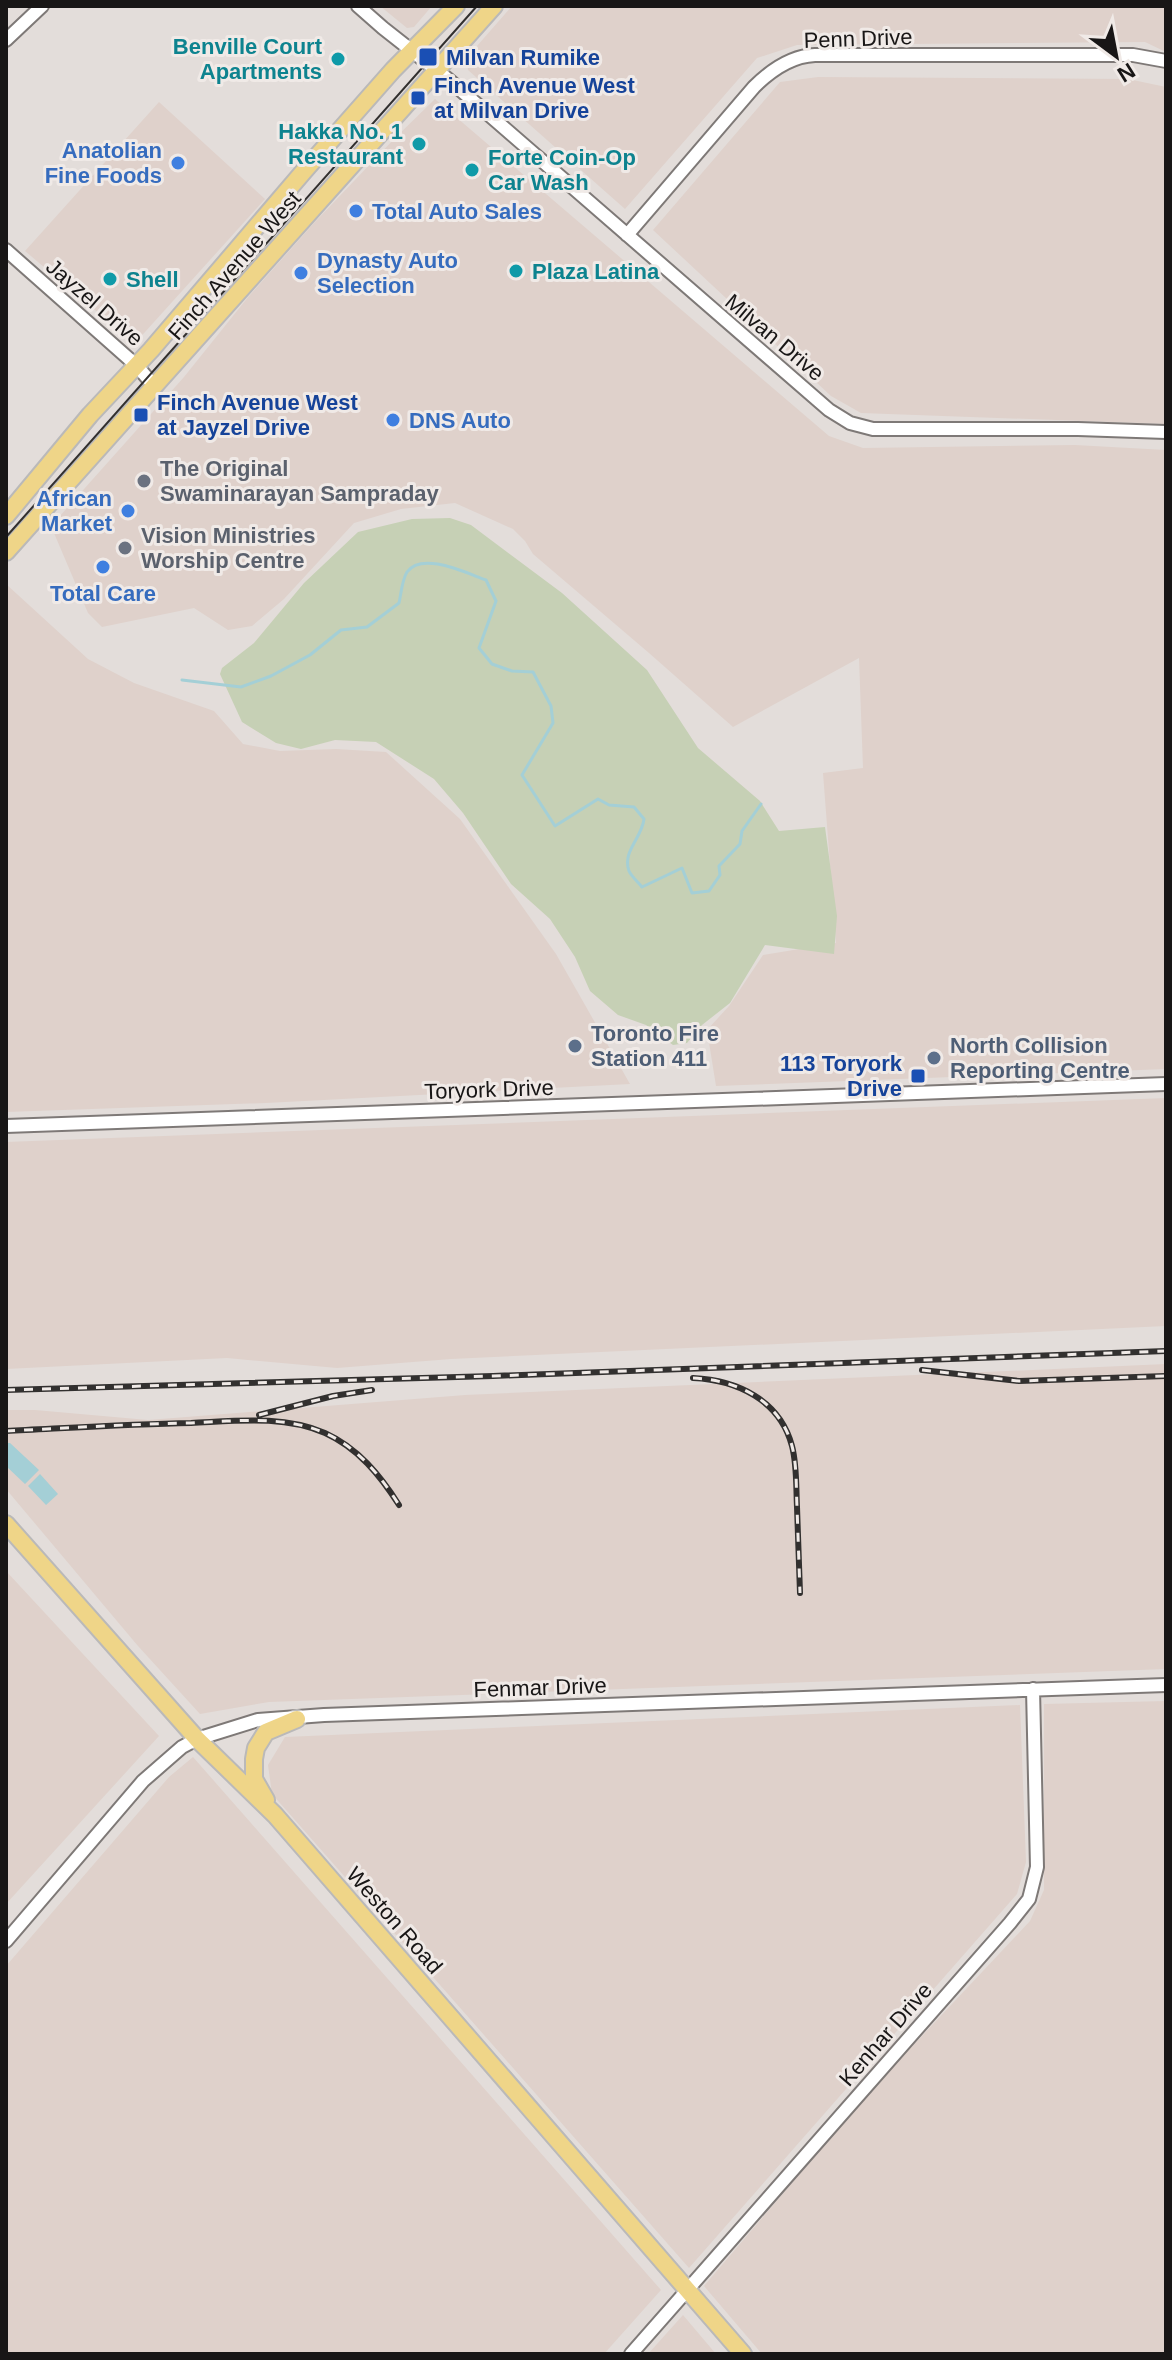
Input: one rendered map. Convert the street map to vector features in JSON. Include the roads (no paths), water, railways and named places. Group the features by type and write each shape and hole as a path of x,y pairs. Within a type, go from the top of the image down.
{"main road":[{"name":"Finch Avenue West","path":"6,516 90,415 137,366 304,171 456,6"},
{"name":"Finch Avenue West","path":"6,552 494,6"},
{"name":"Weston Road","path":"6,1524 197,1739 275,1815 743,2354"},
{"path":"275,1815 254,1779 256,1748 266,1732 297,1719"}],"street":[{"path":"6,40 42,6"},
{"name":"Milvan Drive","path":"358,6 437,70 829,410 850,423 873,429 1166,432"},
{"name":"Penn Drive","path":"627,235 754,87 767,75 796,59 815,55 1133,55 1166,61"},
{"name":"Jayzel Drive","path":"6,250 137,366 155,387"},
{"name":"Toryork Drive","path":"6,1126 1166,1084"},
{"name":"Fenmar Drive","path":"6,1941 143,1781 182,1747 197,1739 258,1720 324,1715 1166,1685"},
{"name":"Kenhar Drive","path":"631,2354 1029,1899 1037,1867 1033,1689"}],"water":[{"path":"6,1443 10,1443 39,1470 25,1484 6,1466"},
{"path":"40,1474 58,1494 46,1505 28,1486"}],"waterway":[{"path":"182,680 241,687 271,676 310,655 341,630 367,627 399,603 407,572 414,566 433,563 486,580 496,601 479,648 492,664 512,671 533,672 551,706 553,723 522,775 555,826 598,799 609,805 634,807 644,819 628,857 630,873 642,887 682,868 692,893 709,891 720,875 719,866 740,844 742,831 761,804"}],"tram line":[{"path":"6,537 477,6"}],"railway":[{"path":"6,1390 1166,1351"},
{"path":"922,1370 1019,1381 1166,1376"},
{"path":"693,1378 740,1388 767,1405 786,1430 796,1468 800,1593"},
{"path":"259,1415 333,1396 372,1390"},
{"path":"6,1431 242,1421 276,1421 309,1427 337,1439 358,1454 399,1505"}],"place":[{"name":"Milvan Rumike","path":"428,57"},
{"name":"Benville Court Apartments","path":"338,59"},
{"name":"Finch Avenue West at Milvan Drive","path":"418,98"},
{"name":"Hakka No. 1 Restaurant","path":"419,144"},
{"name":"Anatolian Fine Foods","path":"178,163"},
{"name":"Forte Coin-Op Car Wash","path":"472,170"},
{"name":"Total Auto Sales","path":"356,211"},
{"name":"Plaza Latina","path":"516,271"},
{"name":"Dynasty Auto Selection","path":"301,273"},
{"name":"Shell","path":"110,279"},
{"name":"Finch Avenue West at Jayzel Drive","path":"141,415"},
{"name":"DNS Auto","path":"393,420"},
{"name":"The Original Swaminarayan Sampraday","path":"144,481"},
{"name":"African Market","path":"128,511"},
{"name":"Vision Ministries Worship Centre","path":"125,548"},
{"name":"Total Care","path":"103,567"},
{"name":"Toronto Fire Station 411","path":"575,1046"},
{"name":"North Collision Reporting Centre","path":"934,1058"},
{"name":"113 Toryork Drive","path":"918,1076"}]}
